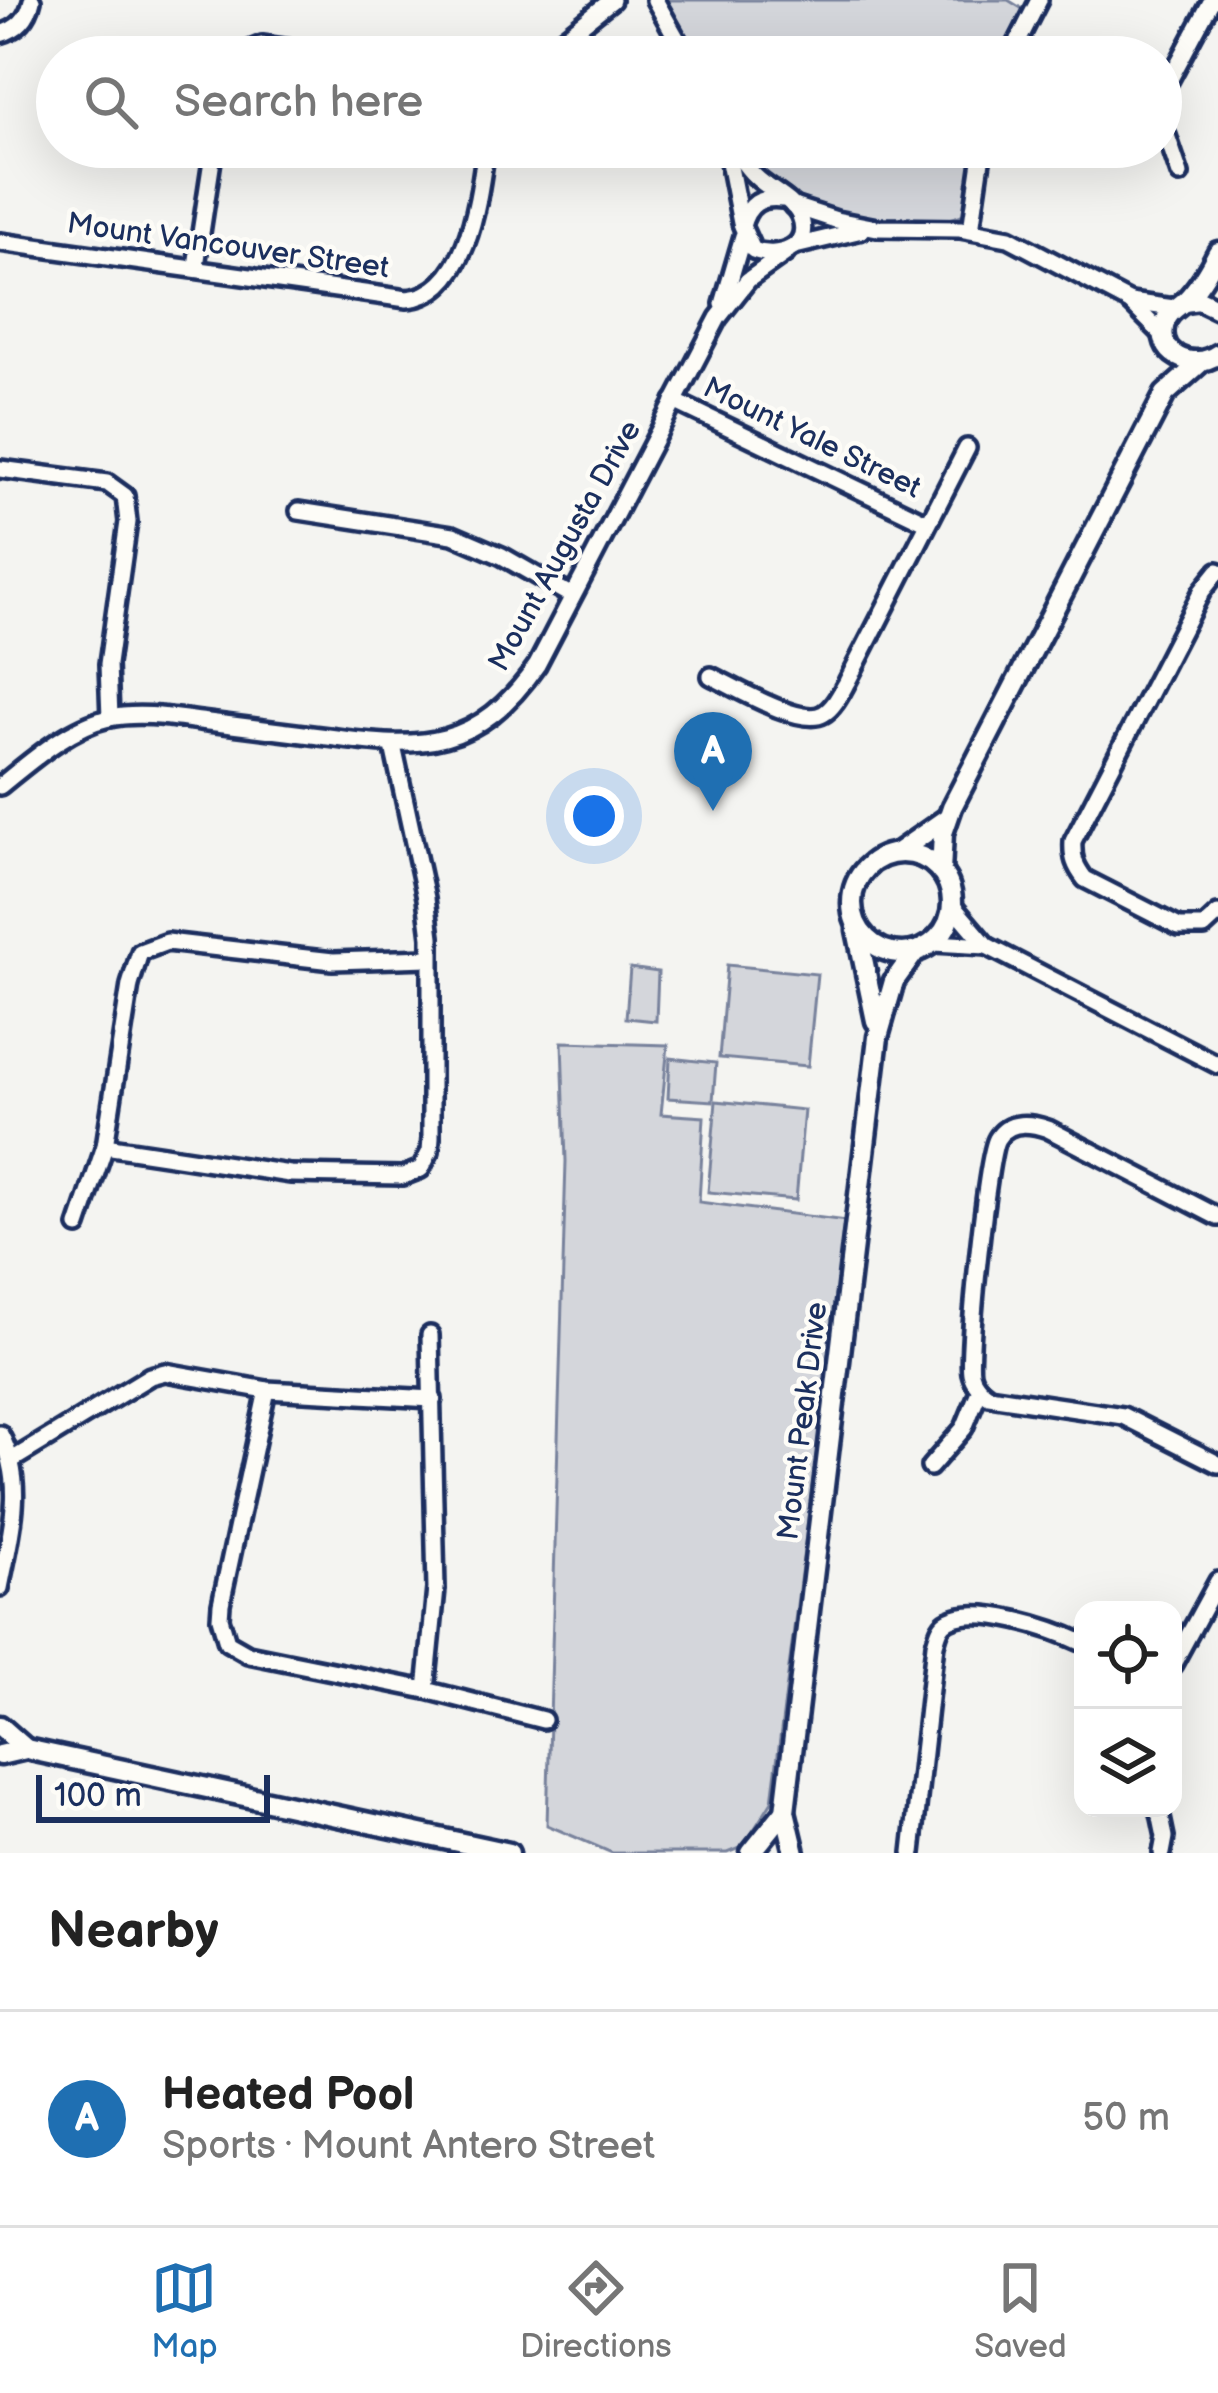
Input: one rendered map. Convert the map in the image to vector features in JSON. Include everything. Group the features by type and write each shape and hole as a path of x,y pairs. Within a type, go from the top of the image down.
{"street":[{"path":"0,34 26,18 32,0"},
{"path":"567,36 612,0"},
{"path":"655,0 675,36"},
{"path":"1021,36 1040,0"},
{"path":"1182,57 1212,0"},
{"path":"196,266 211,168"},
{"name":"Mount Vancouver Street","path":"0,242 424,298 449,276 478,204 483,168"},
{"path":"732,168 742,231 753,250 769,256 790,250 802,226 788,202 748,168"},
{"path":"971,230 980,168"},
{"path":"1178,168 1180,174"},
{"path":"742,231 746,212 755,202 769,197 788,202"},
{"name":"Mount Augusta Drive","path":"788,202 836,220 877,228 971,230 1009,238 1130,302 1166,342"},
{"name":"Mount Augusta Drive","path":"0,786 74,733 110,718 169,717 393,746 431,742 470,729 508,701 537,665 718,318 748,280 790,250 877,228"},
{"name":"Mount Augusta Drive","path":"718,318 742,231"},
{"name":"Mount Peak Drive","path":"952,905 949,884 941,872 947,818 1165,394 1165,323 1218,252"},
{"path":"1179,305 1199,300 1218,309"},
{"name":"Mount Augusta Drive","path":"1130,302 1179,305"},
{"name":"Mount Peak Drive","path":"1166,342 1182,360 1212,359"},
{"name":"Mount Peak Drive","path":"1165,394 1212,359"},
{"name":"Mount Yale Street","path":"674,401 926,522"},
{"path":"711,676 796,716 826,713 847,682 967,448"},
{"path":"0,470 107,483 125,496 128,522 108,664 110,718"},
{"path":"299,511 453,535 502,556 572,596"},
{"path":"1218,571 1202,591 1073,841 1072,855 1085,879 1179,927 1204,927 1218,914"},
{"path":"105,1146 290,1174 403,1176 421,1169 431,1138 426,898 393,746"},
{"name":"Mount Peak Drive","path":"878,1037 852,900 859,878 875,861 897,853 947,818"},
{"path":"897,853 922,857 941,872"},
{"path":"856,923 880,948 900,954 915,952 934,943 947,926 952,905"},
{"path":"952,905 987,946 1218,1065"},
{"path":"78,1226 105,1146 130,985 140,952 167,941 333,961 429,958"},
{"path":"934,943 987,946"},
{"name":"Mount Peak Drive","path":"795,1853 785,1811 878,1037 894,981 915,952"},
{"path":"1218,1217 1048,1129 1022,1123 1007,1130 997,1138 992,1155 970,1369 989,1396 1123,1416 1218,1464"},
{"path":"426,1690 436,1589 430,1335"},
{"path":"12,1460 150,1376 179,1372 267,1390 433,1399"},
{"path":"930,1467 964,1428 980,1389"},
{"path":"267,1390 221,1604 227,1642 248,1654 426,1690 543,1720"},
{"path":"0,1434 12,1460 16,1502 0,1588"},
{"path":"1182,1647 1218,1581"},
{"path":"912,1853 940,1628 964,1616 997,1617 1074,1639"},
{"path":"0,1726 26,1749"},
{"path":"0,1755 26,1749 509,1853"},
{"path":"752,1853 785,1811"},
{"path":"1161,1817 1162,1853"}],"shaded area":[{"path":"665,0 1008,0 1026,11 1013,36 685,36"},
{"path":"757,168 972,168 966,213 925,222 874,221 824,211 785,194"},
{"path":"727,965 817,974 808,1066 719,1058"},
{"path":"630,968 658,972 656,1021 626,1018"},
{"path":"562,1042 668,1045 661,1114 704,1117 699,1202 846,1221 772,1801 743,1847 728,1853 612,1853 547,1825 566,1161"},
{"path":"670,1058 716,1063 713,1101 668,1098"},
{"path":"716,1101 804,1110 796,1200 708,1192"}],"place":[{"name":"Heated Pool","path":"713,811"}]}
